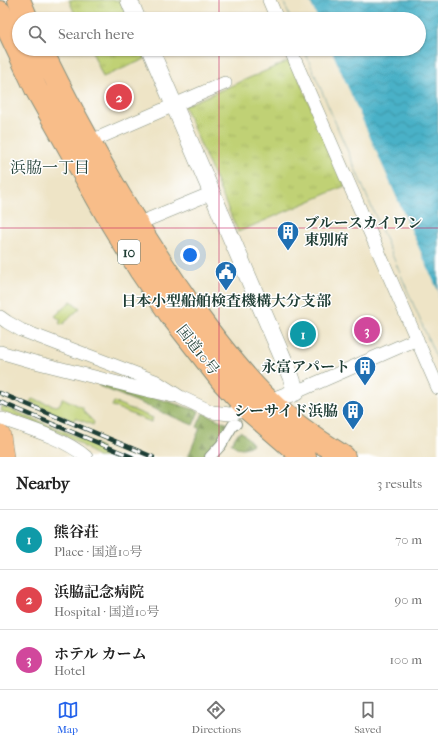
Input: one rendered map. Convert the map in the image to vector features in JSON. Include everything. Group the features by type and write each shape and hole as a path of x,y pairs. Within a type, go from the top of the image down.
{"highway":[{"path":"19,0 24,12"},
{"name":"国道10号","path":"2,25 12,44"},
{"name":"国道10号","path":"19,56 68,148 140,270 170,314 218,376 243,417 305,457"},
{"name":"国道10号","path":"45,56 89,142 137,224 165,270 210,333 244,375 270,402 318,441 344,457"}],"main road":[{"path":"1,427 3,457"}],"street":[{"path":"129,0 134,12"},
{"path":"269,0 274,12"},
{"path":"153,56 291,377 296,392"},
{"path":"293,56 438,388"},
{"path":"89,142 225,83"},
{"path":"137,224 212,193"},
{"path":"2,322 155,381 180,397 212,412 243,417"},
{"path":"210,457 221,445 233,425 243,417 270,402 417,339"},
{"path":"0,352 150,391 180,397"},
{"path":"1,427 33,430 66,444 86,457"}],"green space":[{"path":"69,0 120,0 125,12 74,12"},
{"path":"94,56 144,56 145,59 103,77"},
{"path":"291,60 345,186 238,232 184,106"},
{"path":"71,301 80,308 62,325 59,323 61,320 55,316"},
{"path":"99,384 153,397 199,411 193,425 99,386"},
{"path":"63,398 83,408 83,411 94,422 93,425 75,418 73,421 30,402 32,399 56,406 59,405"},
{"path":"114,402 153,418 151,422 112,406"},
{"path":"2,406 102,447 100,453 110,457 97,457 76,441 52,429 1,411"},
{"path":"203,413 228,424 229,426 207,457 188,457 200,428 197,427"},
{"path":"239,432 242,432 253,444 248,447 239,448 231,443"}],"water":[{"path":"283,0 438,0 438,361 307,56 426,56 426,12 288,12"}],"pier":[{"path":"283,0 309,0 315,12 288,12"},
{"path":"307,56 334,56 438,291 438,361"}],"railway":[{"path":"0,393 153,457"},
{"path":"0,402 132,457"}],"place":[{"name":"浜脇記念病院","path":"119,97"},
{"name":"ブルースカイワン 東別府","path":"288,252"},
{"name":"日本小型船舶検査機構大分支部","path":"226,292"},
{"name":"ホテル カーム","path":"367,330"},
{"name":"熊谷荘","path":"303,334"},
{"name":"永富アパート","path":"365,386"},
{"name":"シーサイド浜脇","path":"353,430"}],"district":[{"name":"浜脇一丁目","path":"50,167"}]}
